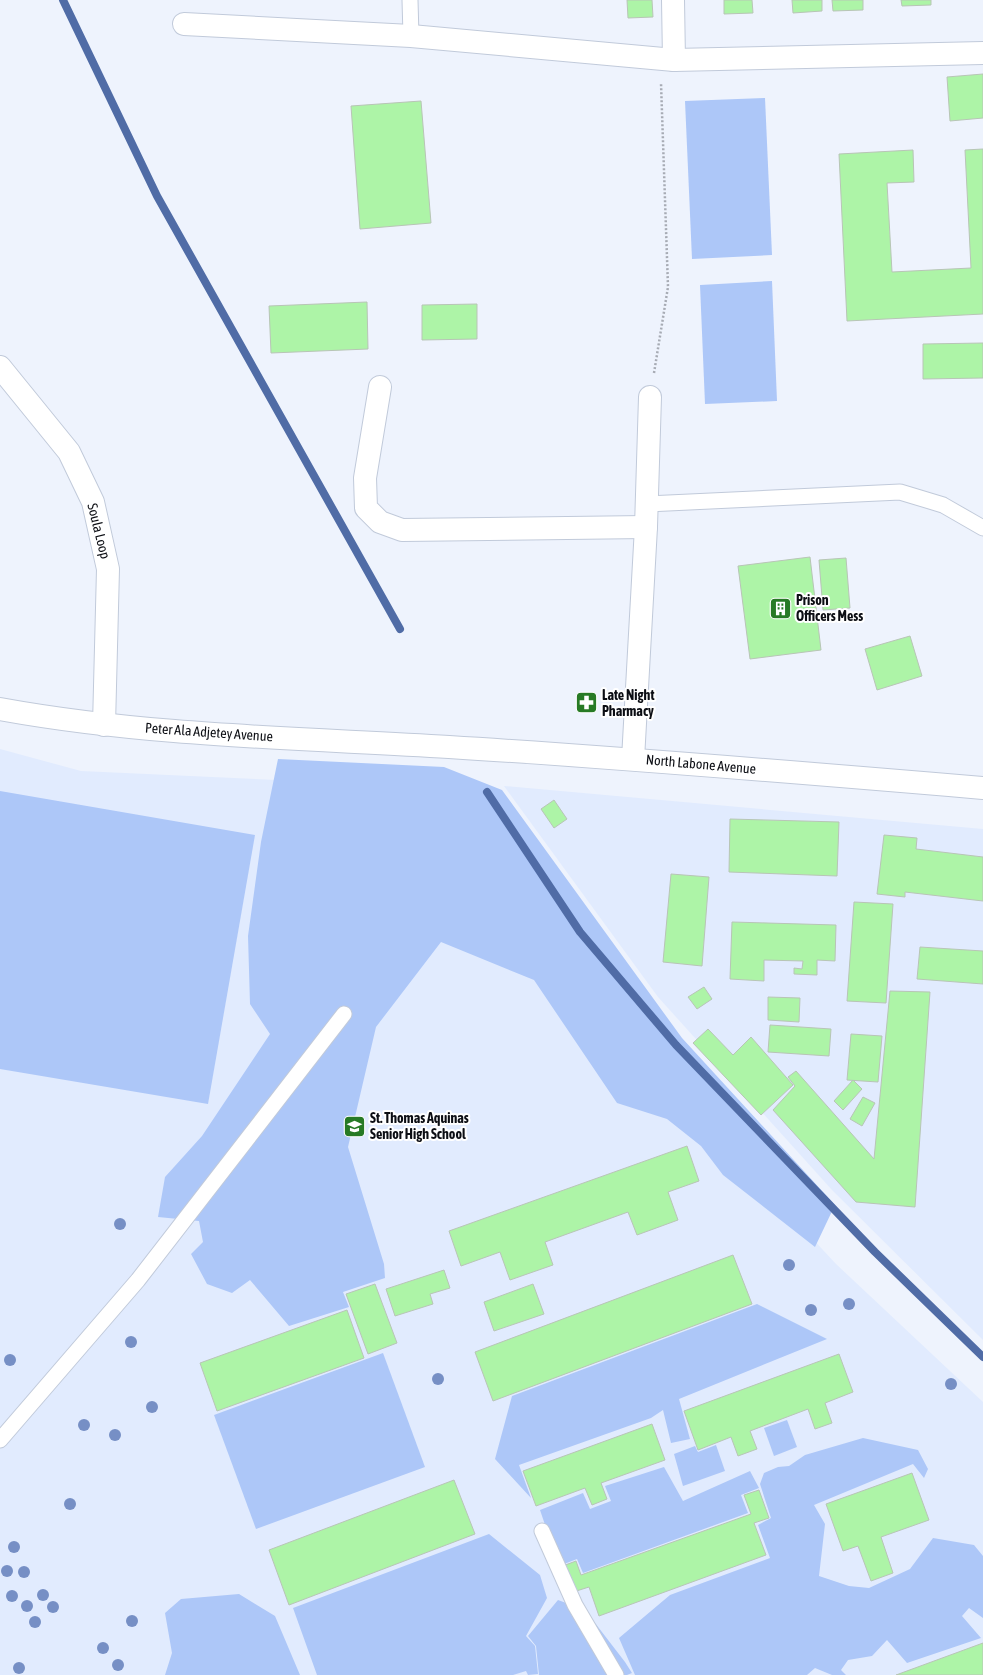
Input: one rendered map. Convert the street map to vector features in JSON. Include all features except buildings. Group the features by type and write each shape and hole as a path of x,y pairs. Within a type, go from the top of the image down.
{"street":[{"path":"667,59 673,0"},
{"path":"184,24 411,36 667,59 983,53"},
{"name":"Soula Loop","path":"0,367 69,452 93,502 108,569 104,724"},
{"path":"380,387 366,478 366,508 380,522 402,530 646,527"},
{"path":"633,759 646,527 650,397"},
{"name":"Peter Ala Adjetey Avenue","path":"0,709 104,724 161,730 419,746"},
{"name":"North Labone Avenue","path":"419,746 633,759 983,788"}],"lane":[{"path":"410,0 411,36"},
{"path":"647,504 900,492 943,505 983,528"},
{"path":"0,1440 138,1280 344,1014"},
{"path":"542,1531 575,1605 616,1675"}],"path":[{"path":"650,397 668,287 667,59"}],"shaded area":[{"path":"765,98 772,255 692,259 685,101"},
{"path":"772,281 777,401 705,404 700,285"},
{"name":"St. Thomas Aquinas Senior High School","path":"0,749 81,771 454,788 581,989 836,1264 983,1402 983,1675 0,1675"},
{"path":"278,759 444,767 502,790 682,1038 835,1205 815,1247 723,1175 701,1146 667,1119 617,1103 534,980 441,942 376,1027 348,1147 384,1264 385,1278 343,1292 349,1307 289,1326 250,1280 232,1293 207,1284 191,1254 203,1242 199,1221 158,1217 165,1177 202,1136 270,1034 250,1004 248,936 261,842"},
{"path":"504,786 983,829 983,1340 832,1190 658,997"},
{"path":"0,791 255,835 208,1104 0,1069"},
{"path":"757,1304 827,1339 679,1399 690,1439 671,1443 663,1410 651,1418 519,1465 531,1498 495,1459 512,1396"},
{"path":"383,1353 425,1467 256,1529 214,1415"},
{"path":"787,1420 797,1447 774,1456 764,1428"},
{"path":"863,1438 918,1450 928,1469 924,1478 913,1464 814,1505 825,1524 819,1576 849,1586 869,1588 910,1569 933,1538 974,1545 983,1556 983,1618 969,1608 962,1616 981,1638 907,1663 887,1640 872,1656 848,1660 841,1670 846,1675 832,1675 815,1668 807,1675 635,1675 619,1638 670,1595 770,1558 758,1525 771,1518 760,1484 764,1473 778,1467 789,1466 805,1455"},
{"path":"716,1445 725,1471 683,1486 674,1454 695,1446 698,1452"},
{"path":"664,1467 683,1501 750,1471 759,1488 741,1495 748,1513 583,1573 577,1559 559,1566 540,1510 583,1493 590,1509 611,1501 605,1486"},
{"path":"489,1534 540,1575 547,1598 526,1636 535,1646 538,1674 528,1675 526,1671 513,1675 317,1675 293,1608"},
{"path":"239,1594 275,1616 300,1675 165,1675 172,1653 165,1613 181,1599"},
{"path":"558,1600 585,1610 632,1673 627,1675 539,1675 536,1646 528,1636"}],"waterway":[{"path":"63,0 157,196 400,629"},
{"path":"487,792 580,932 676,1045 875,1252 983,1357"}],"place":[{"name":"Prison Officers Mess","path":"780,608"},
{"name":"Late Night Pharmacy","path":"587,703"},
{"name":"St. Thomas Aquinas Senior High School","path":"354,1126"}]}
